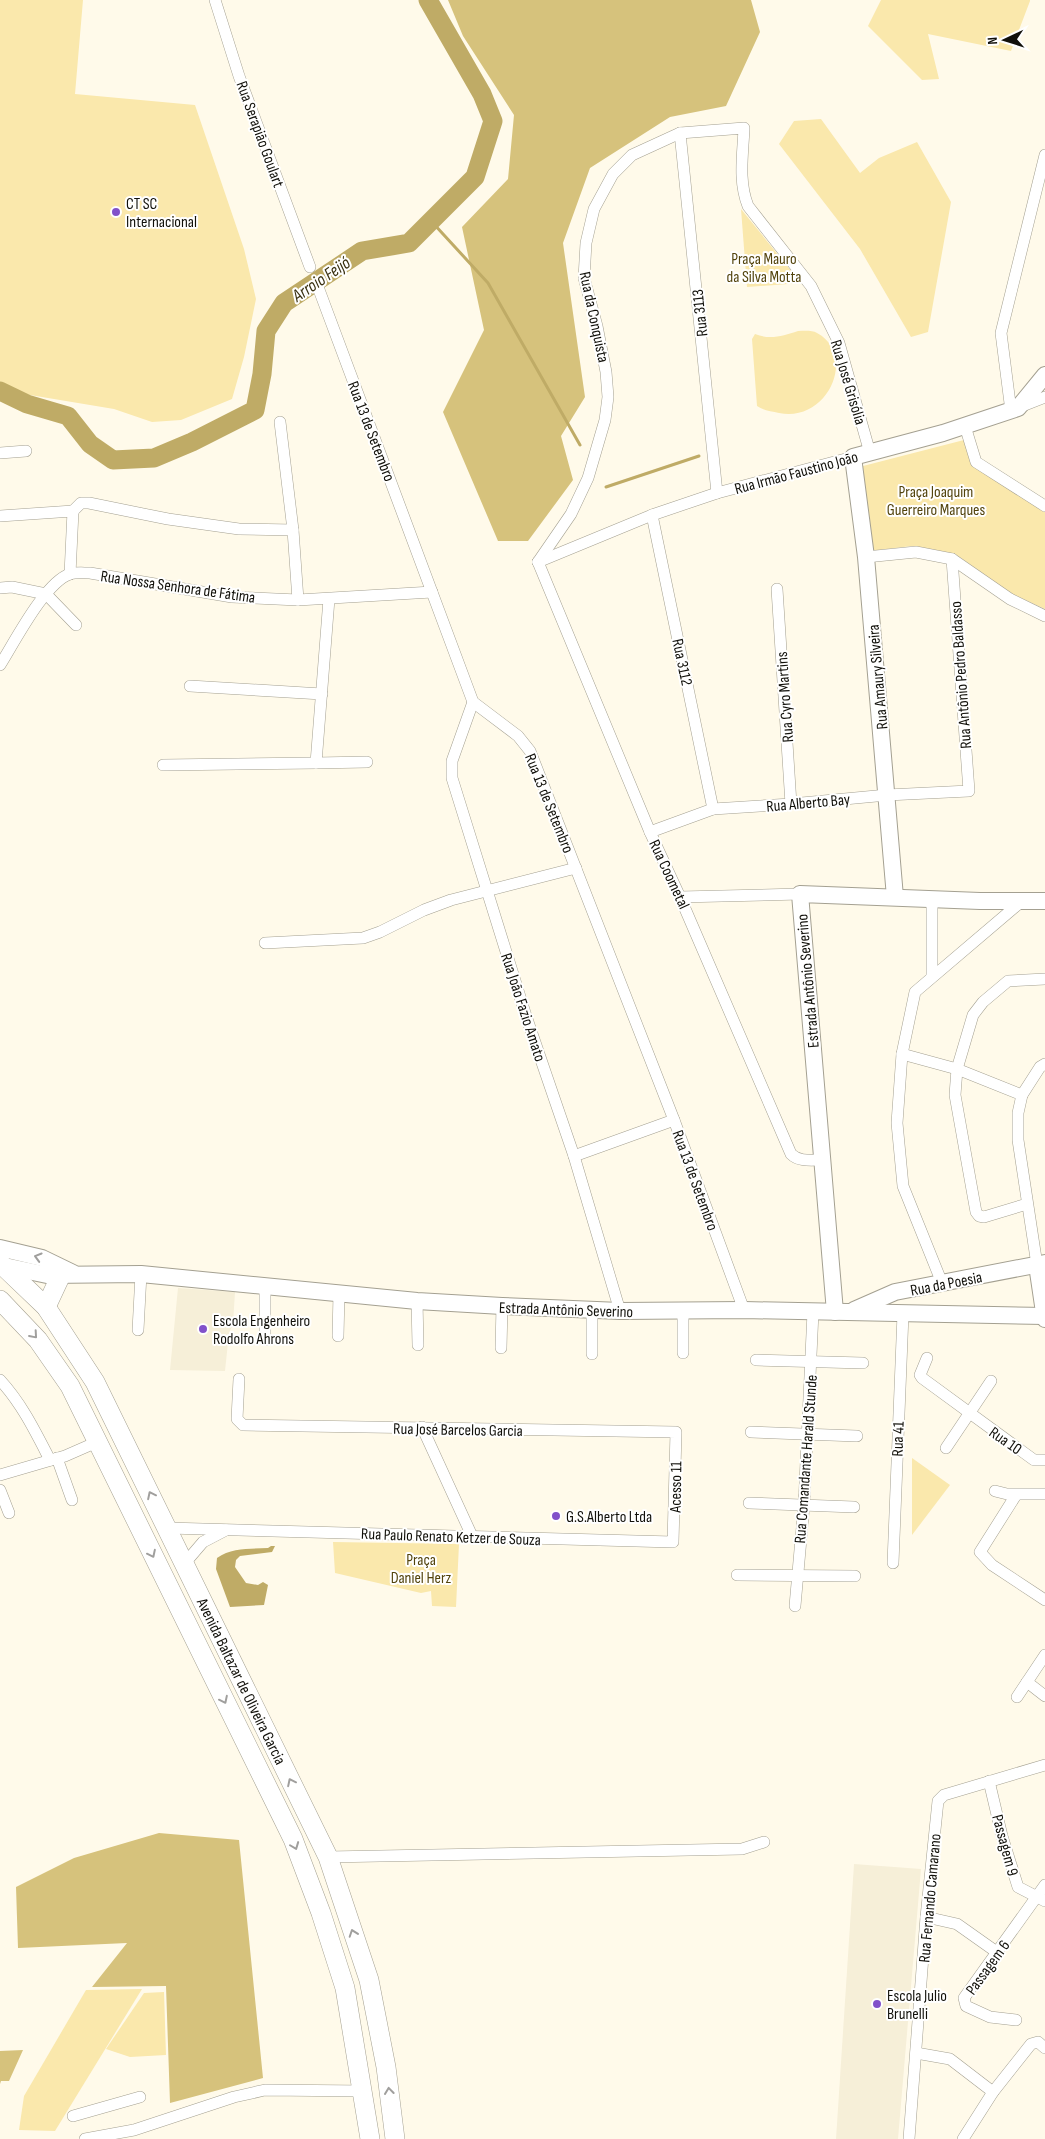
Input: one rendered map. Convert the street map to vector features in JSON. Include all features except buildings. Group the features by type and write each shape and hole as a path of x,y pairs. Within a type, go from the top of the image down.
{"main road":[{"name":"Avenida Baltazar de Oliveira Garcia","path":"2,1265 46,1307 95,1382 328,1857 369,1980 386,2067 395,2139"},
{"path":"46,1307 67,1274"},
{"name":"Avenida Baltazar de Oliveira Garcia","path":"0,1300 38,1340 70,1386 292,1839 321,1914 345,1988 364,2091 370,2139"}],"street":[{"name":"Rua Serapião Goulart","path":"216,0 239,76 310,267"},
{"name":"Rua da Conquista","path":"538,562 570,514 588,478 606,412 608,396 606,372 597,326 584,278 586,244 594,209 613,174 632,155 680,133 744,128"},
{"name":"Rua José Grisólia","path":"744,128 741,180 743,194 748,206 811,286 839,343 870,453"},
{"name":"Rua 3113","path":"680,133 717,493"},
{"path":"1015,409 1001,333 1045,155"},
{"name":"Rua 13 de Setembro","path":"318,287 473,702 518,736 530,751 674,1120 744,1310"},
{"path":"1015,409 1045,375"},
{"path":"1015,409 1045,397"},
{"name":"Rua Irmão Faustino João","path":"538,562 652,515 717,493 870,453 965,426 1015,409"},
{"path":"280,422 293,530 298,600"},
{"path":"965,426 976,462 1045,506"},
{"path":"0,454 26,451"},
{"name":"Rua Amaury Silveira","path":"854,457 866,557 888,795 895,897"},
{"path":"0,516 73,510 81,504 89,503 168,519 239,529 293,530"},
{"path":"0,665 46,594 61,579 70,574 73,510"},
{"name":"Rua 3112","path":"652,515 713,809"},
{"path":"866,557 916,552 952,559 1010,599 1045,616"},
{"name":"Rua Antônio Pedro Baldasso","path":"952,559 969,791"},
{"name":"Rua Coometal","path":"538,562 650,832 791,1154 801,1160 822,1160"},
{"name":"Rua Nossa Senhora de Fátima","path":"70,574 90,573 232,597 298,600 432,592"},
{"path":"0,588 12,587 46,594 76,624"},
{"name":"Rua Cyro Martins","path":"777,590 791,804"},
{"path":"316,763 329,599"},
{"path":"190,686 322,694"},
{"name":"Rua João Fazio Amato","path":"473,702 452,761 452,778 526,1016 574,1156 620,1311"},
{"path":"163,765 367,762"},
{"name":"Rua Alberto Bay","path":"650,832 713,809 888,795 969,791"},
{"path":"265,943 363,938 380,932 424,910 488,889 576,868"},
{"path":"680,897 800,894"},
{"name":"Estrada Antônio Severino","path":"842,1312 822,1160 800,894 1045,901"},
{"path":"932,899 932,976"},
{"path":"942,1283 903,1186 897,1123 902,1054 915,992 1022,901"},
{"path":"1027,1204 984,1217 979,1216 976,1212 955,1095 957,1069 973,1015 982,1002 1008,981 1045,979"},
{"path":"902,1054 957,1069 1022,1095"},
{"path":"1045,1064 1040,1067 1022,1095 1018,1113 1018,1140 1027,1204 1041,1264 1045,1317"},
{"path":"574,1156 674,1120"},
{"name":"Estrada Antônio Severino","path":"0,1248 47,1260 67,1274"},
{"name":"Rua da Poesia","path":"842,1312 895,1292 1041,1264"},
{"name":"Estrada Antônio Severino","path":"2,1265 47,1274 141,1274 417,1301 502,1306 620,1311 683,1312 744,1310 1045,1317"},
{"path":"138,1330 141,1274"},
{"path":"265,1285 265,1340"},
{"path":"338,1336 339,1294"},
{"path":"417,1301 418,1345"},
{"path":"501,1348 502,1306"},
{"path":"592,1310 592,1354"},
{"path":"683,1312 683,1353"},
{"name":"Rua Comandante Harald Stunde","path":"795,1606 804,1506 813,1312"},
{"name":"Rua 41","path":"893,1564 903,1314"},
{"name":"Rua 10","path":"927,1358 920,1376 969,1414 1034,1460 1045,1460"},
{"path":"756,1360 863,1363"},
{"name":"Rua José Barcelos Garcia","path":"239,1379 237,1419 244,1425 676,1432"},
{"path":"0,1380 13,1394 53,1459 72,1500"},
{"path":"946,1448 991,1381"},
{"path":"422,1427 472,1536"},
{"name":"Acesso 11","path":"674,1542 676,1432"},
{"path":"750,1432 858,1436"},
{"path":"0,1476 97,1442"},
{"path":"0,1490 9,1513"},
{"path":"995,1491 1016,1494 1045,1494"},
{"path":"1016,1494 980,1549 981,1555 992,1565 1045,1600"},
{"path":"749,1503 854,1507"},
{"name":"Rua Paulo Renato Ketzer de Souza","path":"168,1528 674,1542"},
{"name":"Rua Paulo Renato Ketzer de Souza","path":"185,1563 203,1542 228,1529"},
{"path":"737,1575 855,1576"},
{"path":"1017,1697 1045,1655"},
{"path":"1027,1682 1045,1696"},
{"name":"Rua Fernando Camarano","path":"909,2139 926,1917 938,1800 944,1795 1045,1765"},
{"name":"Passagem 9","path":"989,1781 1002,1836 1017,1884 1020,1890 1041,1899"},
{"path":"328,1857 742,1848 764,1842"},
{"name":"Passagem 6","path":"1016,2020 990,2017 966,2006 963,2002 964,1998 998,1953 1041,1899 1045,1884"},
{"path":"926,1917 957,1924 998,1953"},
{"path":"963,2139 994,2092 1031,2044 1038,2042 1045,2048"},
{"path":"916,2053 950,2059 994,2092"},
{"path":"85,2139 134,2130 226,2099 265,2090 364,2091"},
{"path":"73,2116 140,2097"}],"shaded area":[{"path":"448,0 751,0 760,32 726,106 670,117 590,168 563,243 585,397 561,436 573,480 528,541 498,541 443,412 484,330 462,227 508,179 514,115 463,36"},
{"name":"Escola Engenheiro Rodolfo Ahrons","path":"178,1288 235,1292 233,1324 229,1333 225,1371 170,1370"},
{"path":"275,1546 272,1552 240,1556 236,1560 235,1567 246,1583 258,1585 263,1582 268,1585 264,1605 230,1607 216,1569 217,1558 235,1550 268,1548"},
{"path":"159,1833 239,1840 263,2078 170,2103 166,1986 92,1987 127,1943 18,1948 16,1887 74,1858"},
{"name":"Escola Julio Brunelli","path":"854,1864 921,1869 898,2139 836,2139"},
{"path":"23,2050 9,2081 1,2081 0,2084 0,2051"}],"green space":[{"name":"CT SC Internacional","path":"0,0 83,0 75,94 195,105 244,249 256,299 244,357 232,399 181,420 152,422 114,409 24,394 0,382"},
{"path":"881,0 1030,1 1011,51 928,34 939,79 922,80 868,26"},
{"path":"821,119 860,173 879,158 917,142 951,202 928,332 911,337 860,249 779,144 794,121"},
{"name":"Praça Mauro da Silva Motta","path":"741,209 801,283 747,287"},
{"path":"798,331 815,332 829,343 835,356 836,370 832,385 824,398 812,408 797,413 779,413 762,409 757,406 752,339 755,334 771,337"},
{"name":"Praça Joaquim Guerreiro Marques","path":"964,440 971,463 1045,511 1045,609 1012,594 955,554 912,546 870,551 863,466"},
{"path":"912,1458 950,1485 912,1535"},
{"name":"Praça Daniel Herz","path":"333,1542 459,1544 456,1607 432,1606 431,1591 421,1593 335,1573"},
{"path":"142,1989 55,2131 19,2130 24,2096 86,1990"},
{"path":"164,1992 166,2055 130,2057 106,2049 144,1993"}],"waterway":[{"name":"Arroio Feijó","path":"0,391 27,404 68,416 90,444 113,460 154,458 192,442 255,410 262,374 266,331 284,303 362,251 409,243 475,177 493,121 482,94 428,0"},
{"path":"432,222 488,283 580,445"},
{"path":"606,487 699,456"}],"place":[{"name":"CT SC Internacional","path":"116,212"},
{"name":"Escola Engenheiro Rodolfo Ahrons","path":"203,1329"},
{"name":"G.S.Alberto Ltda","path":"556,1516"},
{"name":"Escola Julio Brunelli","path":"877,2004"}]}
